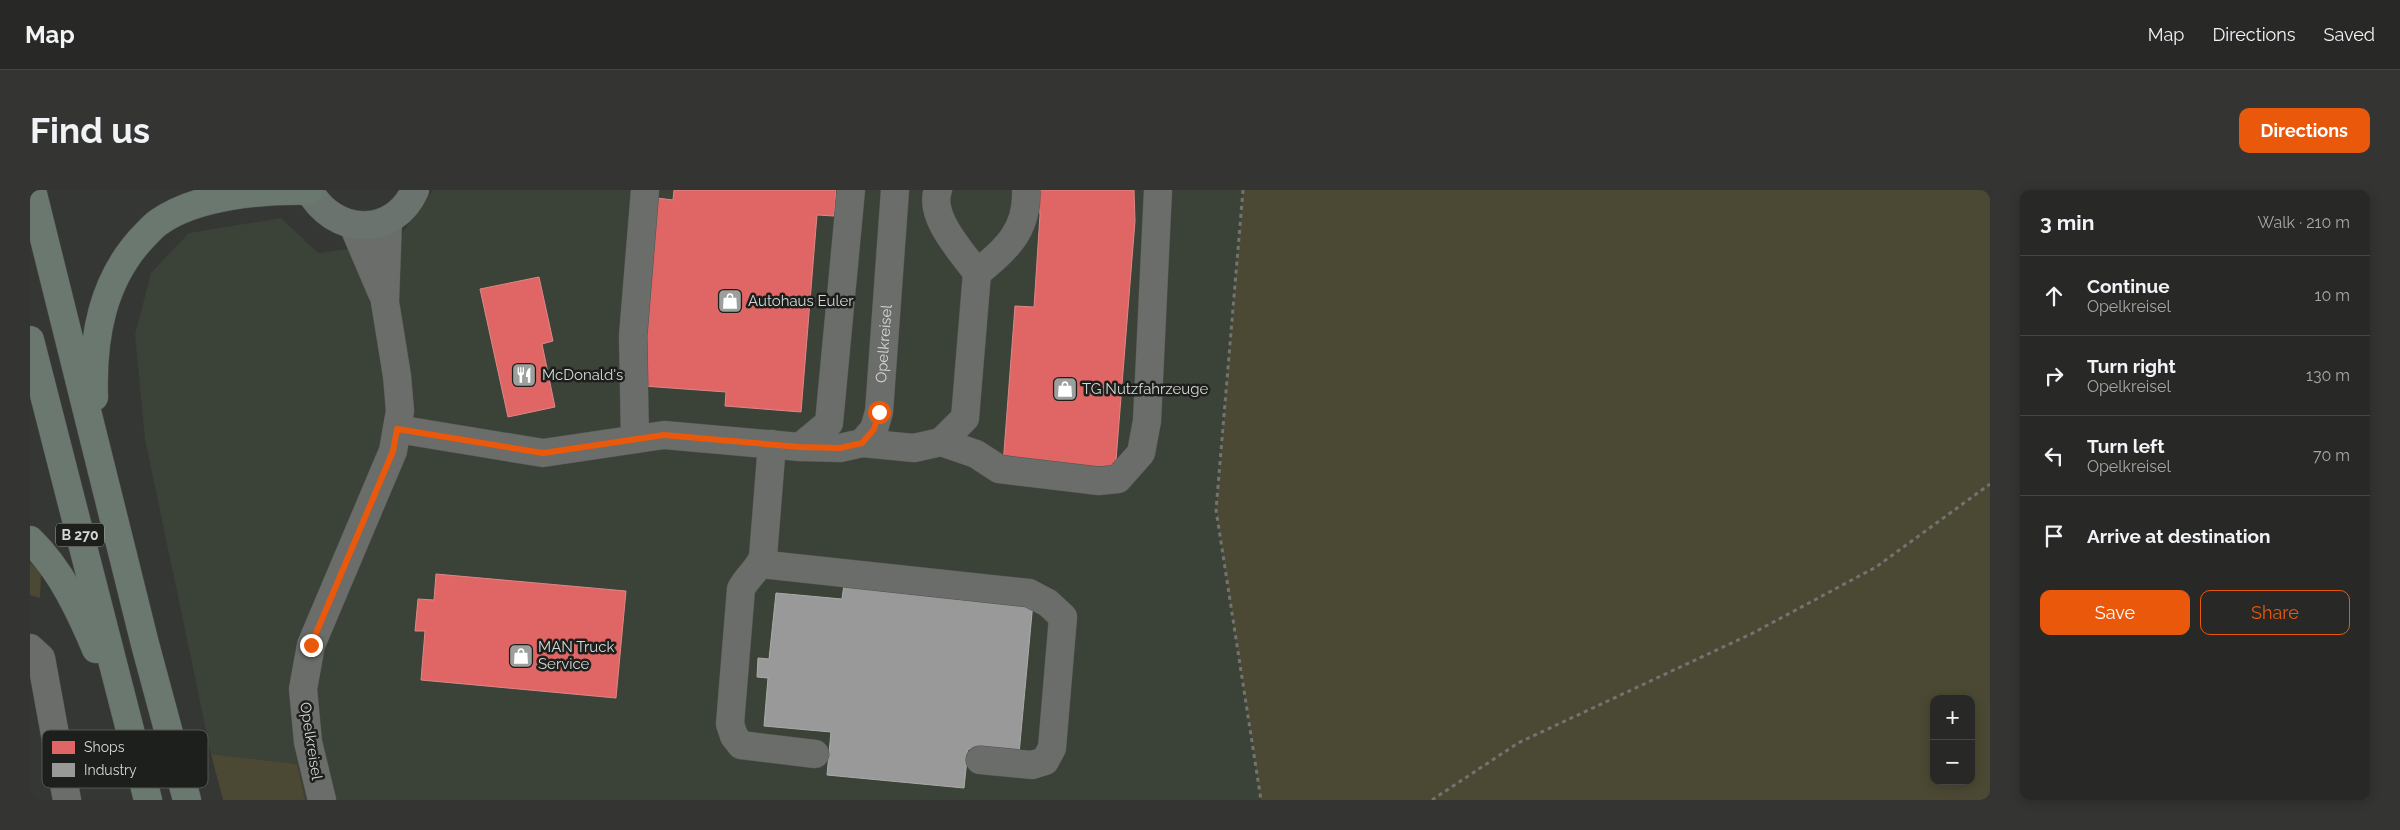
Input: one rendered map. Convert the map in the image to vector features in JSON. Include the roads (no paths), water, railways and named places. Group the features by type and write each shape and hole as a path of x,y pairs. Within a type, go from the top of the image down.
{"highway":[{"name":"B 270","path":"32,190 169,730"},
{"path":"95,438 93,377 101,310 113,280 132,249 158,222 196,204 270,191 309,190"},
{"name":"B 270","path":"30,340 130,729"},
{"name":"B 270","path":"30,540 41,551 72,598 95,646 130,729"}],"main road":[{"path":"309,190 320,207 335,219 354,225 371,225 388,220 404,208 415,190"}],"street":[{"path":"635,439 633,336 645,190"},
{"path":"800,447 829,422 851,190"},
{"name":"Opelkreisel","path":"862,443 874,429 879,412 895,190"},
{"path":"938,190 939,215 951,239 977,273 964,418 942,442"},
{"path":"977,273 995,259 1015,236 1027,208 1026,190"},
{"path":"397,429 543,453 664,435 800,447 840,448 862,443 914,448 942,442 976,454 999,469 1099,481 1118,479 1141,453 1147,421 1158,190"},
{"name":"Opelkreisel","path":"322,800 308,742 303,689 311,645 393,451 400,411 397,376 385,302 388,220"},
{"name":"Opelkreisel","path":"354,225 385,302"},
{"path":"772,444 762,557 760,564 748,577 741,589 730,724 734,736 742,745 815,754"},
{"path":"760,564 1029,593 1048,603 1063,617 1052,748 1045,761 1032,765 980,760"},
{"path":"30,648 41,658 54,730"}],"place":[{"name":"Autohaus Euler","path":"730,301"},
{"name":"McDonald's","path":"524,375"},
{"name":"TG Nutzfahrzeuge","path":"1065,389"},
{"name":"MAN Truck Service","path":"521,656"}]}
